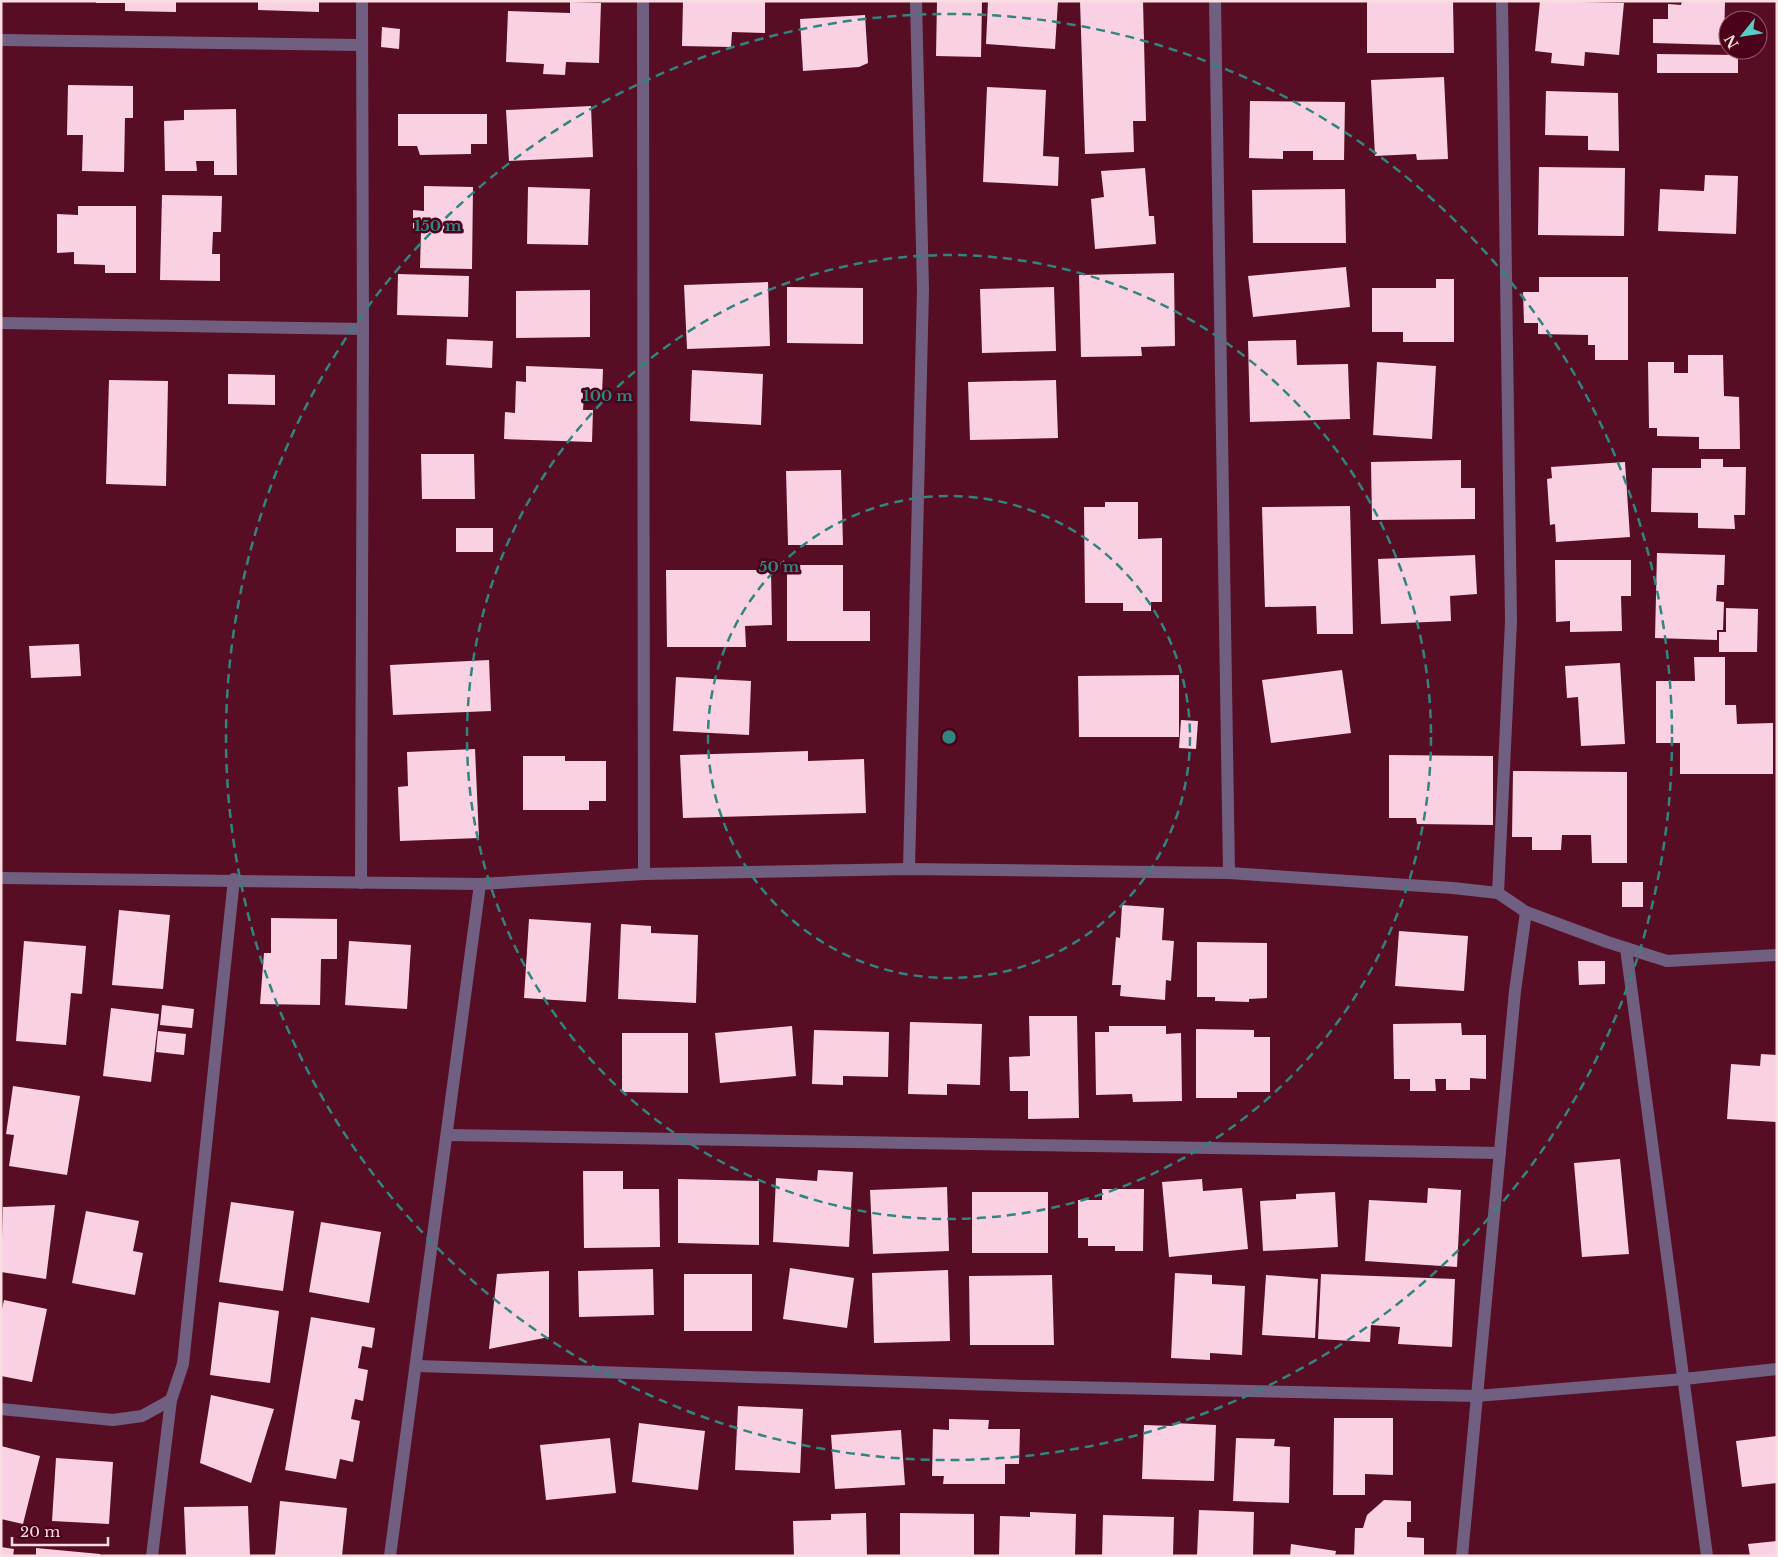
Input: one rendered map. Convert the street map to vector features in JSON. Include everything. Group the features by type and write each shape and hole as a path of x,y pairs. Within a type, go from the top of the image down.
{"street":[{"path":"361,883 363,329 360,46 362,1"},
{"path":"643,1 644,874"},
{"path":"909,869 924,289 916,1"},
{"path":"1215,1 1229,873"},
{"path":"1498,894 1511,621 1502,1"},
{"path":"1,40 360,46"},
{"path":"1,323 363,329"},
{"path":"1,878 480,884 644,874 909,869 1229,873 1443,887 1498,894 1526,912 1666,961 1777,956"},
{"path":"152,1556 171,1400 182,1364 234,880"},
{"path":"390,1556 417,1366 480,884"},
{"path":"1462,1556 1515,991 1526,912"},
{"path":"1626,948 1706,1556"},
{"path":"447,1135 1500,1153"},
{"path":"417,1366 1014,1386 1476,1396 1684,1379 1777,1369"},
{"path":"1,1409 113,1420 142,1416 171,1400"}],"building":[{"path":"96,1 176,1 176,12 125,11 125,3 96,3"},
{"path":"258,1 319,1 319,12 258,10"},
{"path":"683,1 765,1 765,33 732,32 731,47 682,46"},
{"path":"937,1 982,1 981,57 936,56"},
{"path":"988,1 1058,1 1055,49 986,44"},
{"path":"1080,1 1143,1 1146,121 1133,121 1134,152 1085,154"},
{"path":"1367,1 1453,1 1454,53 1367,53"},
{"path":"1540,1 1624,3 1619,55 1585,52 1584,66 1551,63 1552,53 1535,51"},
{"path":"1682,1 1725,1 1725,10 1718,10 1718,45 1653,43 1653,19 1668,19 1668,4 1681,5"},
{"path":"570,2 601,3 599,63 566,62 565,75 543,74 544,64 506,62 508,11 570,13"},
{"path":"865,15 868,63 859,67 803,71 800,19"},
{"path":"382,27 400,29 399,49 381,47"},
{"path":"1657,54 1718,55 1718,60 1738,60 1738,73 1657,73"},
{"path":"1444,77 1448,159 1417,160 1416,154 1375,156 1371,80"},
{"path":"68,85 133,86 133,118 125,118 124,172 82,171 83,135 67,135"},
{"path":"987,87 1046,90 1043,156 1059,157 1058,186 983,182"},
{"path":"1546,91 1618,93 1619,151 1588,150 1588,136 1545,135"},
{"path":"1250,101 1345,102 1344,160 1313,160 1313,151 1283,151 1283,159 1249,158"},
{"path":"591,106 593,157 509,161 506,110"},
{"path":"236,109 237,175 214,175 214,161 196,161 197,171 165,171 164,121 184,120 184,110"},
{"path":"398,114 487,114 487,144 471,144 471,154 420,155 417,146 398,146"},
{"path":"1539,167 1625,168 1624,236 1538,235"},
{"path":"1145,168 1149,216 1154,216 1156,244 1095,249 1091,199 1104,197 1101,171"},
{"path":"1705,175 1738,176 1736,234 1658,231 1660,189 1704,191"},
{"path":"424,186 473,187 472,269 420,268 421,232 413,232 413,210 424,211"},
{"path":"528,187 590,189 588,245 527,244"},
{"path":"1345,189 1346,243 1253,243 1252,190"},
{"path":"162,195 222,196 221,232 213,232 212,254 220,254 220,281 160,280"},
{"path":"78,206 136,206 136,273 105,273 105,265 74,264 74,252 57,253 57,214 78,215"},
{"path":"1346,267 1350,307 1253,317 1248,276"},
{"path":"1174,273 1175,346 1141,347 1142,356 1081,357 1079,275"},
{"path":"398,274 469,276 468,317 397,315"},
{"path":"1539,277 1628,277 1628,360 1595,360 1595,345 1588,345 1588,335 1538,334 1538,323 1524,323 1523,292 1539,292"},
{"path":"1436,279 1454,279 1454,342 1403,342 1403,332 1372,332 1372,288 1436,288"},
{"path":"768,282 770,346 687,349 684,285"},
{"path":"787,287 863,288 863,344 787,343"},
{"path":"1054,287 1056,351 982,353 980,289"},
{"path":"590,290 590,337 516,338 516,291"},
{"path":"447,339 493,341 492,368 446,365"},
{"path":"1296,340 1297,365 1348,364 1350,419 1250,422 1248,341"},
{"path":"1688,355 1723,355 1724,396 1739,397 1740,449 1699,449 1699,437 1657,436 1657,428 1649,428 1648,362 1674,362 1674,373 1688,373"},
{"path":"1377,362 1436,366 1432,439 1373,435"},
{"path":"526,366 603,369 602,395 584,395 583,410 593,410 592,442 504,439 505,412 515,413 516,381 526,382"},
{"path":"692,370 763,374 761,425 690,421"},
{"path":"228,374 275,375 275,405 228,404"},
{"path":"109,380 168,381 166,486 106,484"},
{"path":"1056,380 1058,438 970,440 968,382"},
{"path":"421,454 474,454 475,499 422,499"},
{"path":"1701,459 1723,459 1723,467 1746,467 1745,515 1734,515 1735,529 1698,528 1698,513 1651,512 1652,468 1701,468"},
{"path":"1461,460 1461,488 1475,488 1475,519 1372,520 1371,462"},
{"path":"1625,462 1630,537 1556,542 1555,524 1550,525 1547,479 1552,478 1551,467"},
{"path":"841,470 843,545 788,545 786,471"},
{"path":"1105,502 1138,502 1138,539 1162,538 1162,602 1151,602 1151,611 1123,611 1123,603 1085,603 1084,507 1105,507"},
{"path":"1350,506 1353,634 1317,634 1316,606 1265,607 1262,507"},
{"path":"456,528 493,528 493,552 456,552"},
{"path":"1657,553 1725,555 1724,585 1717,585 1716,601 1724,602 1723,630 1717,630 1717,640 1655,638"},
{"path":"1475,555 1477,594 1450,596 1451,621 1381,624 1378,559"},
{"path":"1555,560 1631,560 1631,596 1621,596 1622,631 1570,632 1570,621 1556,622"},
{"path":"787,565 843,565 843,611 870,611 870,641 787,641"},
{"path":"666,570 771,570 772,625 745,626 746,647 667,647"},
{"path":"1726,608 1758,609 1757,652 1719,652 1719,632 1726,632"},
{"path":"79,644 81,676 31,678 29,646"},
{"path":"1694,657 1725,657 1725,705 1736,705 1737,724 1773,723 1773,774 1680,774 1680,743 1656,743 1656,681 1695,681"},
{"path":"489,660 491,711 393,715 390,665"},
{"path":"1620,663 1625,744 1581,746 1578,697 1567,698 1565,666"},
{"path":"1342,670 1351,733 1271,743 1262,680"},
{"path":"1179,675 1179,737 1079,737 1078,676"},
{"path":"676,677 751,681 749,735 673,731"},
{"path":"1181,720 1198,721 1196,749 1179,748"},
{"path":"475,749 479,838 400,841 398,787 408,786 407,752"},
{"path":"808,751 808,761 864,759 866,813 683,818 680,755"},
{"path":"1389,755 1493,756 1493,825 1417,824 1416,818 1389,818"},
{"path":"523,756 565,756 565,761 606,761 606,801 589,801 589,810 523,810"},
{"path":"1513,771 1627,772 1627,863 1592,863 1591,835 1562,835 1561,850 1532,850 1532,837 1512,837"},
{"path":"1622,882 1643,882 1643,907 1622,907"},
{"path":"1122,905 1164,908 1162,940 1174,941 1171,981 1166,980 1165,1000 1120,996 1121,985 1112,985 1116,937 1120,938"},
{"path":"119,910 170,915 163,989 112,985"},
{"path":"271,918 337,919 337,959 321,959 320,1005 260,1004 264,953 271,953"},
{"path":"529,919 591,923 586,1002 524,998"},
{"path":"621,924 651,926 651,933 698,935 696,1003 618,999"},
{"path":"1399,931 1468,936 1464,991 1395,986"},
{"path":"24,941 86,946 82,994 71,993 66,1045 16,1041"},
{"path":"349,941 411,945 407,1009 345,1005"},
{"path":"1197,942 1267,943 1267,998 1249,999 1249,1002 1215,1001 1215,997 1197,997"},
{"path":"1578,961 1605,961 1605,984 1579,985"},
{"path":"162,1005 194,1009 192,1028 160,1025"},
{"path":"111,1008 159,1014 151,1082 103,1076"},
{"path":"1029,1016 1077,1016 1079,1118 1028,1119 1028,1091 1010,1091 1009,1057 1030,1056"},
{"path":"910,1022 982,1024 980,1085 947,1084 947,1095 908,1094"},
{"path":"1461,1023 1462,1035 1486,1035 1486,1079 1470,1078 1470,1090 1446,1090 1446,1079 1435,1079 1436,1091 1410,1091 1410,1079 1394,1079 1393,1024"},
{"path":"792,1026 796,1076 720,1083 715,1033"},
{"path":"1109,1026 1166,1026 1166,1034 1181,1033 1182,1101 1133,1102 1132,1094 1096,1095 1095,1032 1109,1032"},
{"path":"1196,1029 1254,1030 1254,1037 1270,1037 1270,1092 1237,1092 1237,1098 1196,1098"},
{"path":"814,1030 889,1032 888,1077 843,1076 843,1085 812,1084"},
{"path":"158,1031 186,1034 184,1055 156,1052"},
{"path":"622,1033 688,1033 688,1093 622,1092"},
{"path":"1761,1054 1777,1055 1777,1122 1727,1119 1731,1064 1760,1066"},
{"path":"13,1086 80,1096 67,1175 9,1166 14,1135 6,1134"},
{"path":"1620,1159 1629,1254 1582,1257 1574,1163"},
{"path":"818,1170 853,1172 849,1247 773,1242 776,1178 817,1181"},
{"path":"583,1171 623,1171 623,1189 659,1189 660,1247 584,1248"},
{"path":"678,1179 759,1181 759,1245 678,1243"},
{"path":"1202,1179 1203,1191 1242,1188 1248,1249 1169,1257 1162,1182"},
{"path":"947,1187 949,1251 873,1254 870,1190"},
{"path":"1428,1188 1461,1190 1457,1267 1365,1261 1369,1200 1427,1203"},
{"path":"1102,1189 1144,1189 1143,1251 1115,1251 1115,1246 1088,1246 1088,1238 1078,1238 1078,1200 1102,1200"},
{"path":"972,1192 1048,1192 1048,1253 972,1253"},
{"path":"1335,1192 1338,1247 1263,1251 1260,1201 1296,1199 1296,1194"},
{"path":"231,1202 294,1211 283,1291 219,1282"},
{"path":"55,1205 46,1279 1,1272 3,1207"},
{"path":"86,1211 139,1221 133,1251 143,1253 135,1295 72,1283"},
{"path":"321,1222 381,1232 369,1303 309,1292"},
{"path":"790,1268 854,1278 847,1328 783,1319"},
{"path":"653,1269 654,1315 579,1317 578,1271"},
{"path":"948,1270 950,1341 874,1343 872,1273"},
{"path":"549,1271 549,1337 489,1349 497,1274"},
{"path":"1175,1273 1212,1275 1212,1284 1245,1286 1242,1355 1210,1353 1210,1360 1171,1358"},
{"path":"684,1274 752,1274 752,1331 684,1331"},
{"path":"1321,1274 1455,1279 1452,1347 1398,1344 1400,1327 1371,1325 1370,1342 1318,1339"},
{"path":"1052,1275 1054,1345 970,1345 969,1276"},
{"path":"1266,1275 1318,1279 1315,1338 1262,1335"},
{"path":"4,1300 47,1309 32,1382 1,1376 1,1314"},
{"path":"219,1302 279,1311 270,1383 210,1375"},
{"path":"311,1317 375,1328 372,1348 362,1346 358,1368 368,1370 363,1401 355,1399 351,1419 360,1421 353,1462 340,1459 336,1479 285,1470"},
{"path":"211,1395 274,1409 251,1483 200,1463"},
{"path":"738,1406 803,1409 800,1473 735,1470"},
{"path":"1334,1418 1393,1418 1393,1475 1365,1474 1365,1495 1333,1495"},
{"path":"949,1419 989,1420 988,1429 1020,1429 1019,1464 1005,1464 1005,1484 943,1484 944,1476 932,1476 933,1429 949,1430"},
{"path":"639,1423 705,1431 698,1490 632,1482"},
{"path":"1173,1423 1216,1425 1214,1481 1142,1479 1144,1425 1173,1426"},
{"path":"901,1430 905,1485 835,1489 831,1435"},
{"path":"1777,1436 1777,1483 1742,1487 1736,1441"},
{"path":"610,1438 616,1493 546,1500 540,1445"},
{"path":"1236,1438 1275,1439 1274,1446 1290,1447 1289,1503 1233,1501"},
{"path":"1,1446 40,1456 23,1524 1,1519"},
{"path":"56,1458 113,1462 109,1524 52,1521"},
{"path":"1384,1500 1411,1501 1411,1522 1407,1522 1407,1537 1424,1538 1424,1556 1354,1556 1355,1528 1363,1528 1367,1515"},
{"path":"280,1501 347,1508 342,1556 275,1556"},
{"path":"248,1506 250,1556 186,1556 184,1507"},
{"path":"1199,1510 1254,1512 1253,1556 1197,1556"},
{"path":"1030,1512 1076,1514 1075,1556 999,1556 1000,1516 1030,1517"},
{"path":"866,1513 867,1556 794,1556 793,1521 831,1520 831,1514"},
{"path":"900,1513 974,1514 974,1556 900,1556"},
{"path":"1103,1515 1174,1517 1173,1556 1102,1556"},
{"path":"1777,1541 1777,1556 1750,1556 1748,1544"},
{"path":"1291,1544 1336,1551 1335,1556 1290,1556"},
{"path":"1,1547 14,1549 13,1556 1,1556"},
{"path":"36,1548 100,1554 100,1556 36,1556"}]}
